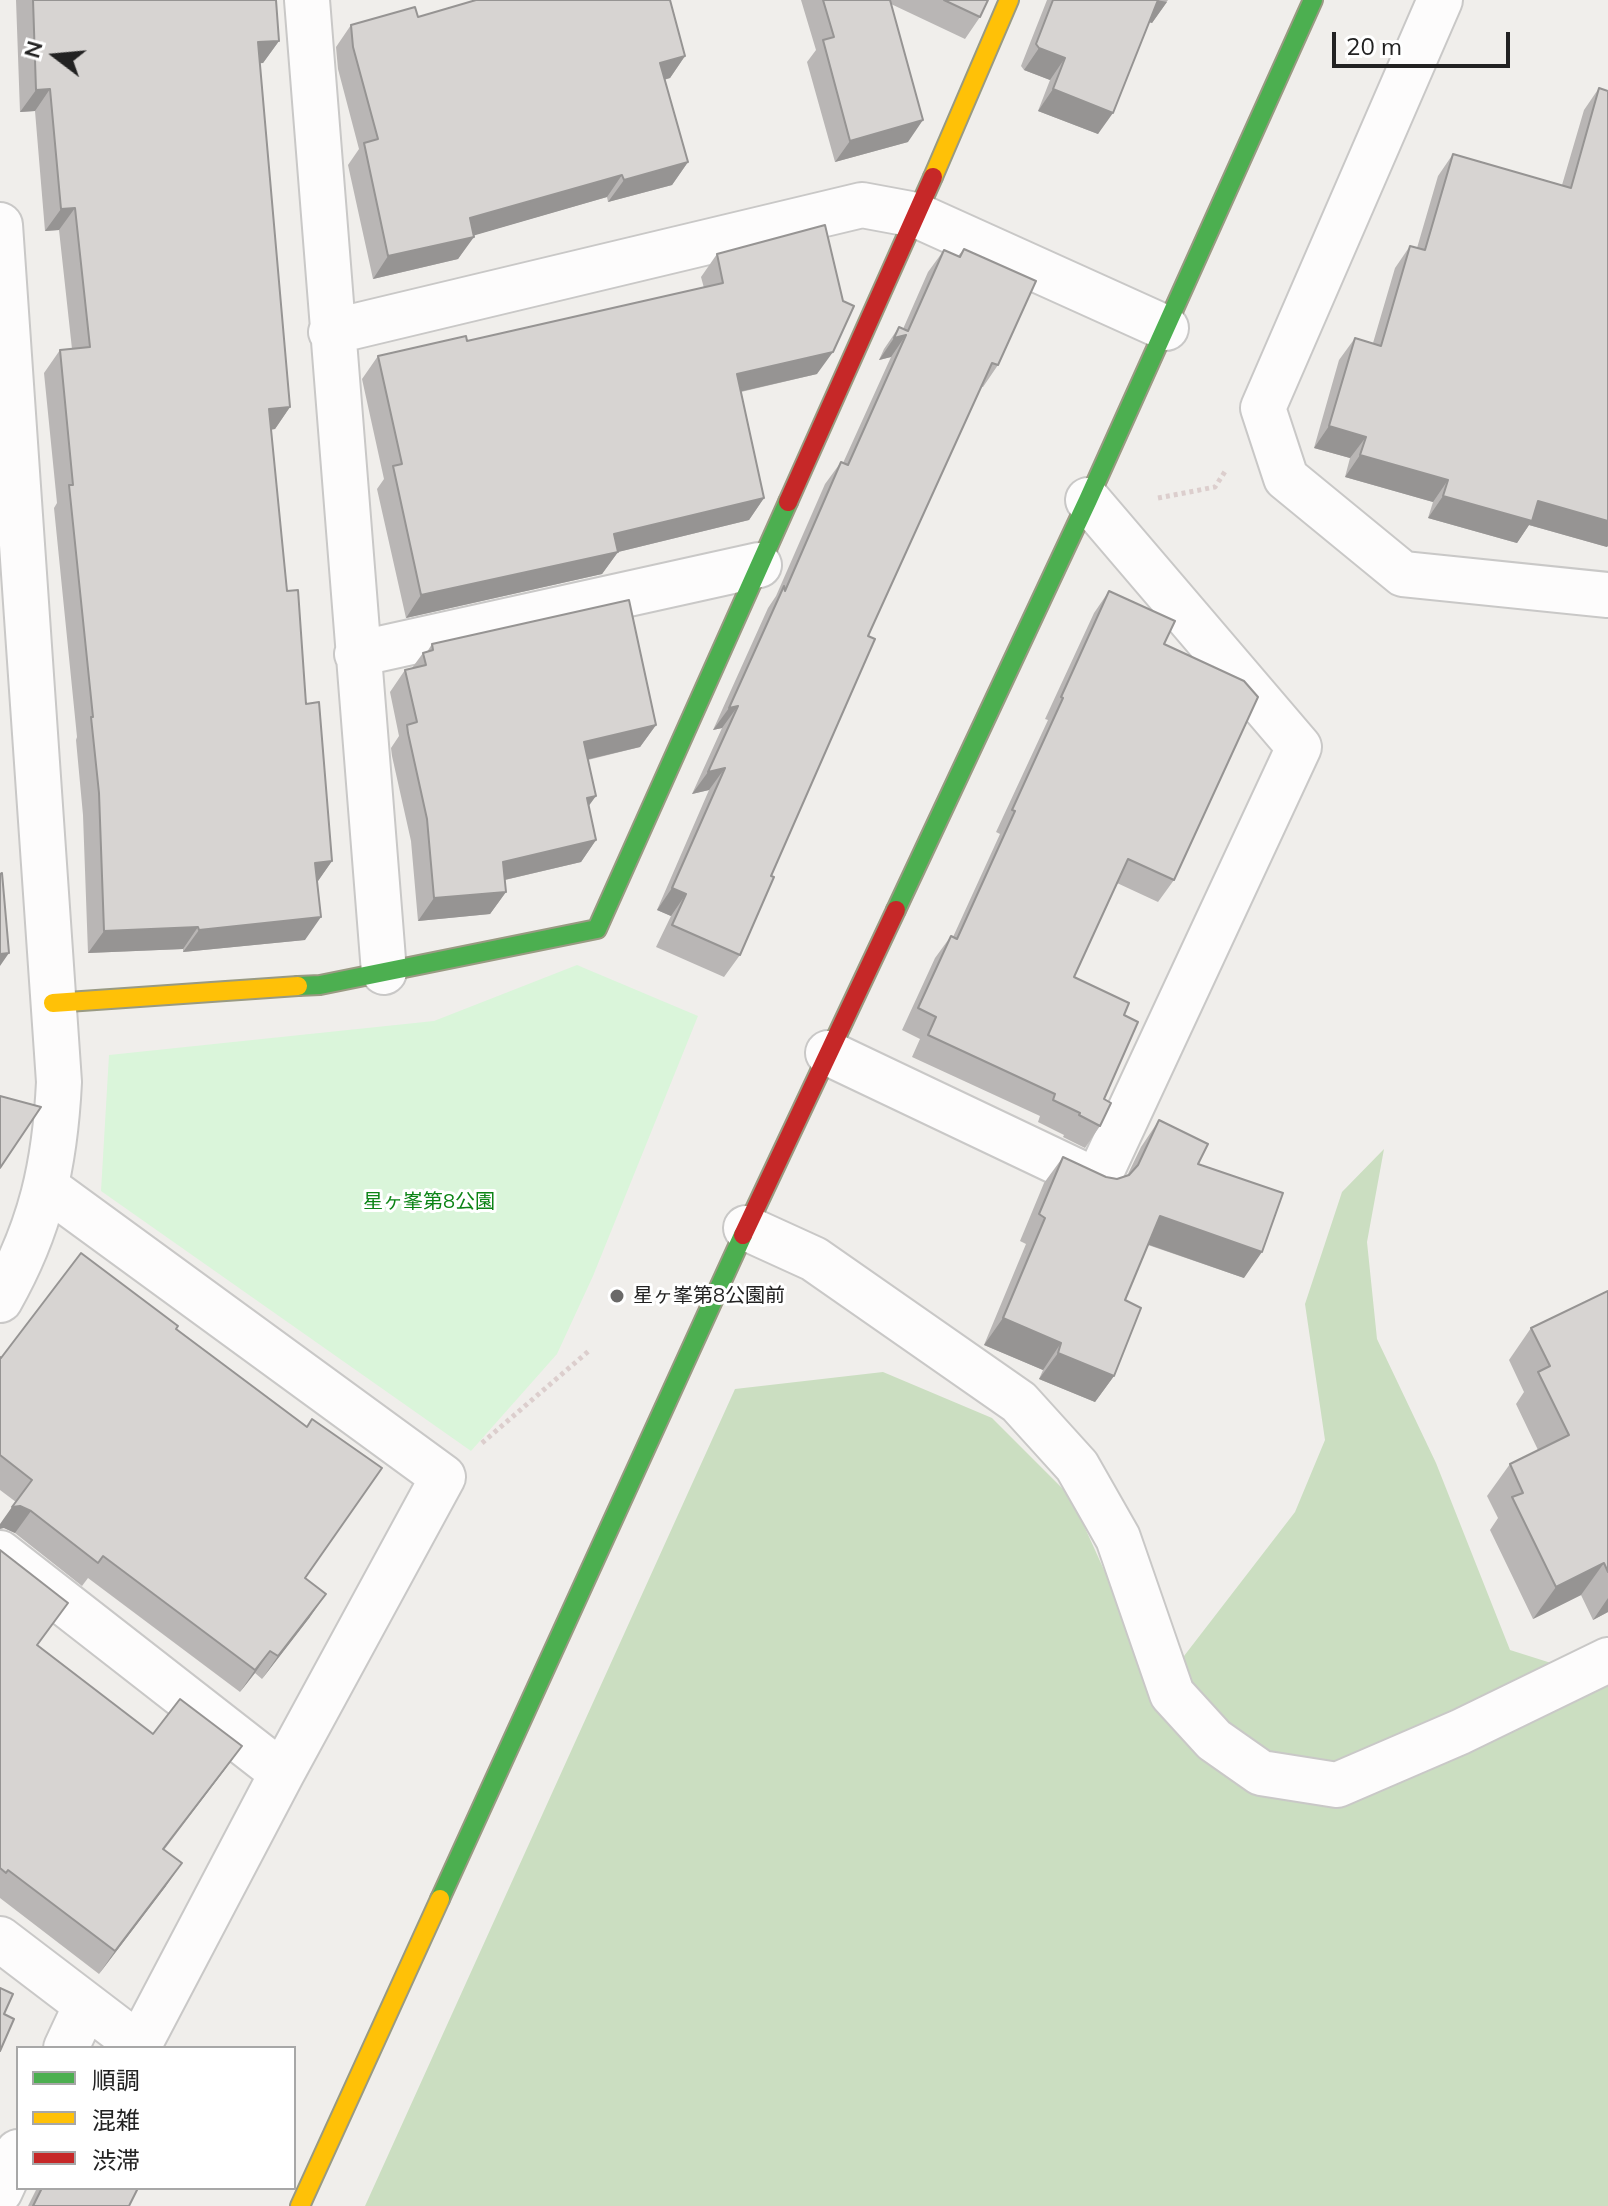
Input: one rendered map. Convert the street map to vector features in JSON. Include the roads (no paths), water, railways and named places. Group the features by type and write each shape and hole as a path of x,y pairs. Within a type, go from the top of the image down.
{"street":[{"path":"53,1003 320,985 597,929 1009,0"},
{"path":"300,2206 746,1228 1090,496 1313,0"},
{"path":"1440,0 1263,408 1286,478 1403,574 1608,595"},
{"path":"316,2 331,332 384,972"},
{"path":"331,332 862,205 916,215 1166,328"},
{"path":"0,225 58,1096 57,1136 46,1187 21,1263 0,1300"},
{"path":"828,1053 1097,1181 1299,747 1090,496"},
{"path":"357,654 759,565"},
{"path":"0,1939 139,2045 443,1477 46,1187"},
{"path":"746,1228 814,1259 1019,1402 1077,1466 1118,1538 1172,1694 1214,1740 1261,1773 1337,1785 1460,1732 1608,1660"},
{"path":"0,1553 282,1773"},
{"path":"67,2046 86,2005"},
{"path":"0,2191 16,2156"}],"place":[{"name":"星ヶ峯第8公園前","path":"617,1296"}],"park label":[{"name":"星ヶ峯第8公園","path":"429,1202"}]}
